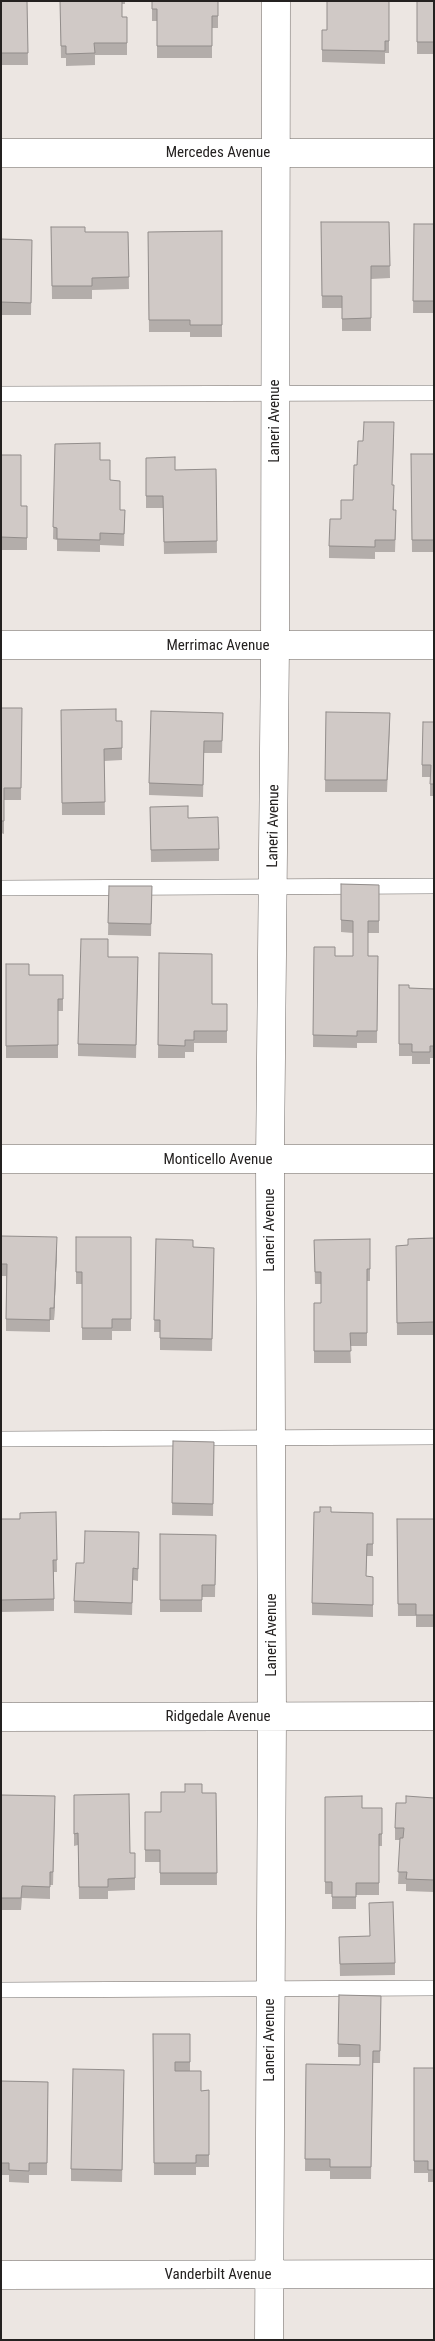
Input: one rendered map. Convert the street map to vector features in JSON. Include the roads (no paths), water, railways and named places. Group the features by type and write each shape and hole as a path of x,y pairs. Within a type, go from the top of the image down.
{"street":[{"name":"Laneri Avenue","path":"269,2340 272,1717 270,1160 275,646 276,1"},
{"name":"Mercedes Avenue","path":"1,153 434,154"},
{"name":"Merrimac Avenue","path":"1,646 434,645"},
{"name":"Monticello Avenue","path":"1,1160 434,1159"},
{"name":"Ridgedale Avenue","path":"1,1717 434,1716"},
{"name":"Vanderbilt Avenue","path":"1,2275 434,2274"}],"lane":[{"path":"1,394 434,393"},
{"path":"1,888 434,886"},
{"path":"1,1439 434,1437"},
{"path":"1,1990 434,1988"}]}
